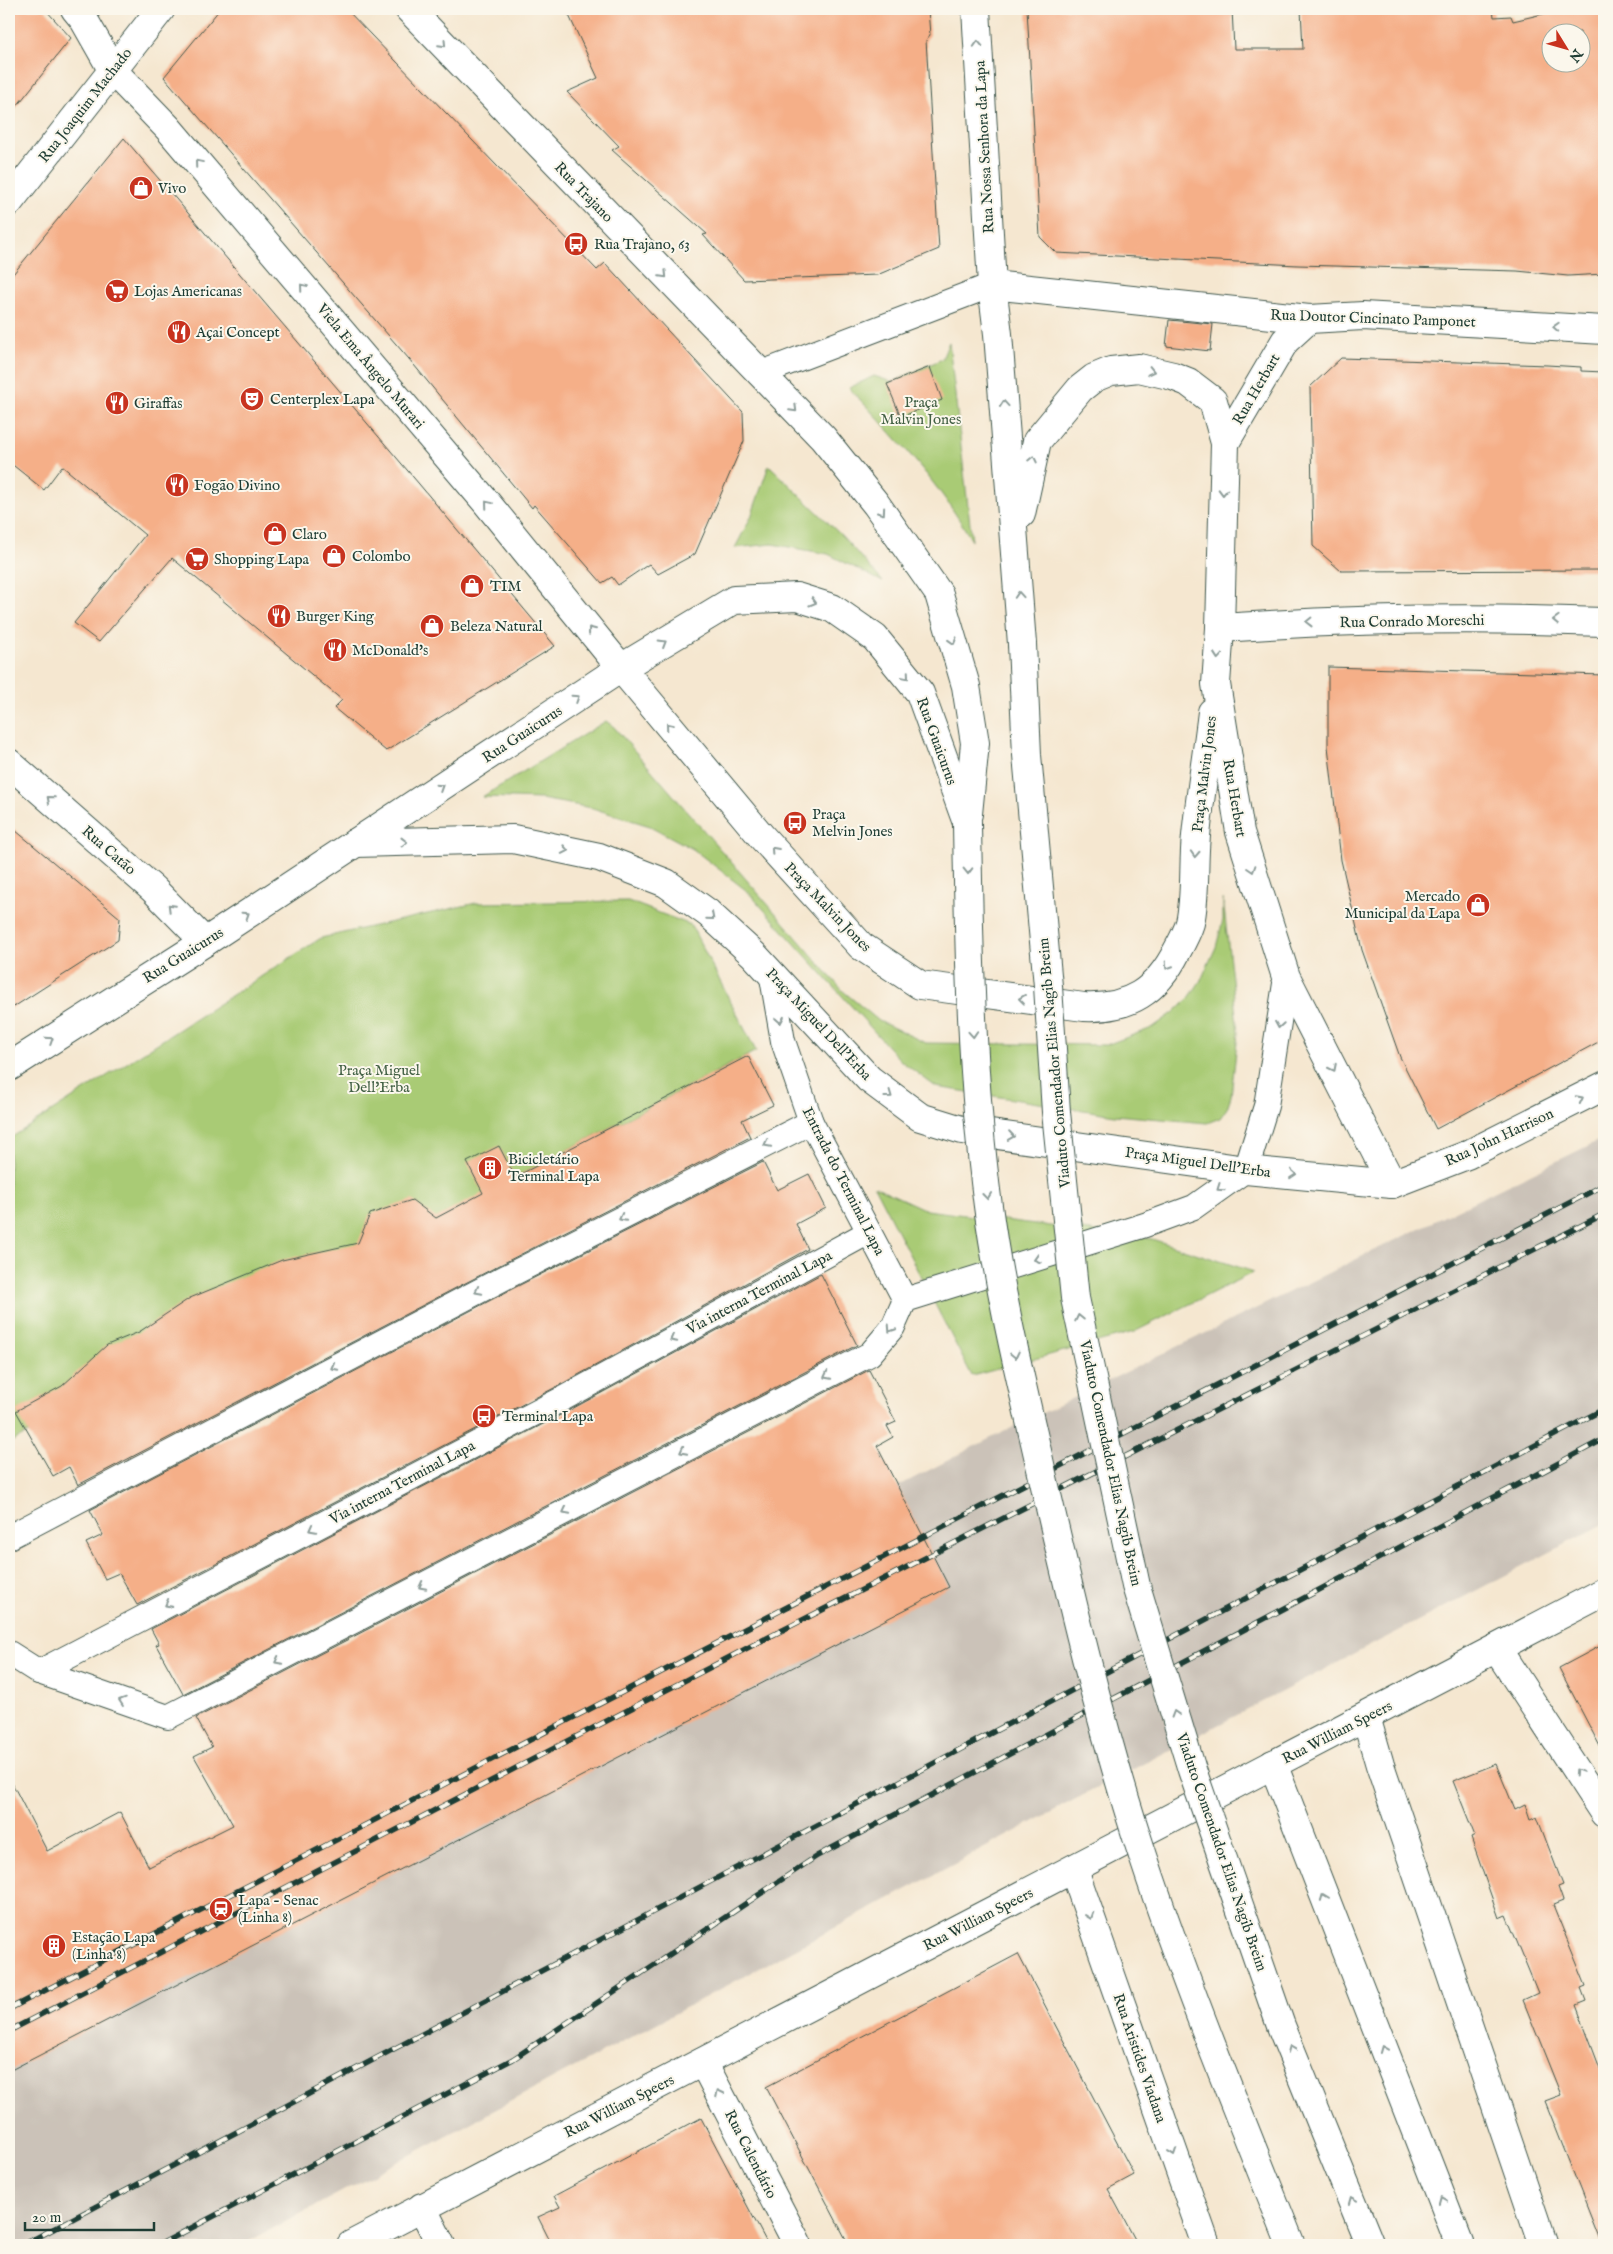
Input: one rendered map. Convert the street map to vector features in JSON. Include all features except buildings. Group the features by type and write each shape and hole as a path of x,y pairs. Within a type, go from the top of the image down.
{"street":[{"name":"Viela Ema Ângelo Murari","path":"75,9 84,20 113,71 168,128 201,166 486,502 621,668"},
{"name":"Rua Joaquim Machado","path":"9,202 161,9"},
{"name":"Rua Trajano","path":"409,9 759,374"},
{"name":"Rua Nossa Senhora da Lapa","path":"976,9 992,284"},
{"path":"992,284 998,334 1015,540"},
{"name":"Rua Doutor Cincinato Pamponet","path":"992,284 1310,318 1362,316 1604,330"},
{"name":"Rua Herbart","path":"1310,318 1280,348 1224,443 1220,628 1216,684 1240,832 1286,977 1392,1184"},
{"path":"1015,540 1038,441 1069,400 1094,378 1111,371 1138,368 1174,376 1188,382 1213,401 1224,443"},
{"path":"759,374 823,438 852,473 939,594 966,686 975,744 967,822 970,985 977,1098 988,1206 1011,1338 1080,1635 1143,1857 1196,2005 1290,2245"},
{"name":"Viaduto Comendador Elias Nagib Breim","path":"1015,540 1027,755 1048,986 1056,1112 1075,1298 1134,1576 1192,1770 1281,2026 1370,2245"},
{"name":"Rua Guaicurus","path":"9,1067 205,942 621,668 734,600 798,597 832,608 875,638 920,693 967,822"},
{"name":"Rua Conrado Moreschi","path":"1220,628 1298,622 1456,620 1604,622"},
{"name":"Praça Malvin Jones","path":"621,668 762,837 861,946 920,985 1103,1008 1126,1002 1146,991 1161,978 1173,960 1190,923 1196,837 1216,684"},
{"name":"Rua Catão","path":"9,763 153,889 205,942"},
{"name":"Praça Miguel Dell'Erba","path":"355,843 513,840 600,857 666,883 708,914 771,972 868,1079 920,1117 962,1130 1246,1170 1392,1184"},
{"name":"Rua John Harrison","path":"1392,1184 1467,1155 1604,1086"},
{"name":"Rua William Speers","path":"352,2245 1604,1592"},
{"path":"1497,1649 1604,1813"},
{"path":"1366,1717 1380,1766 1543,2245"},
{"path":"1273,1764 1460,2245"},
{"name":"Rua Aristides Viadana","path":"1074,1870 1206,2245"},
{"name":"Rua Calendário","path":"703,2062 798,2245"},
{"path":"422,2207 441,2245"}],"lane":[{"path":"759,374 992,284"},
{"name":"Entrada do Terminal Lapa","path":"771,972 783,1040 811,1122 905,1300"},
{"path":"9,1653 39,1672 168,1717 870,1354 892,1327 905,1300 1128,1231 1194,1207 1246,1170 1266,1106 1286,977"},
{"path":"9,1537 504,1278 811,1122"},
{"name":"Via interna Terminal Lapa","path":"39,1672 564,1398 869,1232"}],"shaded area":[{"path":"1604,1138 1604,1524 1072,1801 242,2245 9,2245 9,1950 985,1441"}],"green space":[{"name":"Praça Malvin Jones","path":"949,342 972,541 931,479 849,388 874,376 892,382 942,359"},
{"path":"769,465 842,536 883,582 828,554 772,544 735,548 751,517"},
{"path":"606,721 614,727 843,991 879,1021 926,1043 1106,1045 1152,1028 1173,1013 1189,998 1201,980 1216,947 1223,920 1223,899 1238,1033 1231,1096 1227,1108 1220,1118 1207,1123 1115,1115 936,1087 901,1061 747,891 693,849 650,826 592,808 541,799 482,797"},
{"name":"Praça Miguel Dell'Erba","path":"628,901 691,925 756,1051 9,1443 9,1139 321,938 476,903"},
{"path":"874,1186 926,1210 1152,1239 1254,1272 1134,1332 972,1376"}],"railway":[{"path":"9,2009 1604,1185"},
{"path":"9,2031 757,1643 1604,1214"},
{"path":"23,2245 1604,1409"},
{"path":"159,2245 513,2059 817,1856 1604,1439"}],"place":[{"name":"Vivo","path":"141,188"},
{"name":"Rua Trajano, 63","path":"576,244"},
{"name":"Lojas Americanas","path":"117,291"},
{"name":"Açai Concept","path":"179,332"},
{"name":"Centerplex Lapa","path":"252,399"},
{"name":"Giraffas","path":"117,403"},
{"name":"Fogão Divino","path":"177,485"},
{"name":"Claro","path":"275,534"},
{"name":"Colombo","path":"334,556"},
{"name":"Shopping Lapa","path":"197,559"},
{"name":"TIM","path":"472,586"},
{"name":"Burger King","path":"279,616"},
{"name":"Beleza Natural","path":"432,626"},
{"name":"McDonald's","path":"335,650"},
{"name":"Praça Melvin Jones","path":"795,823"},
{"name":"Mercado Municipal da Lapa","path":"1478,905"},
{"name":"Bicicletário Terminal Lapa","path":"490,1168"},
{"name":"Terminal Lapa","path":"484,1416"},
{"name":"Lapa - Senac (Linha 8)","path":"221,1909"},
{"name":"Estação Lapa (Linha 8)","path":"54,1946"}]}
